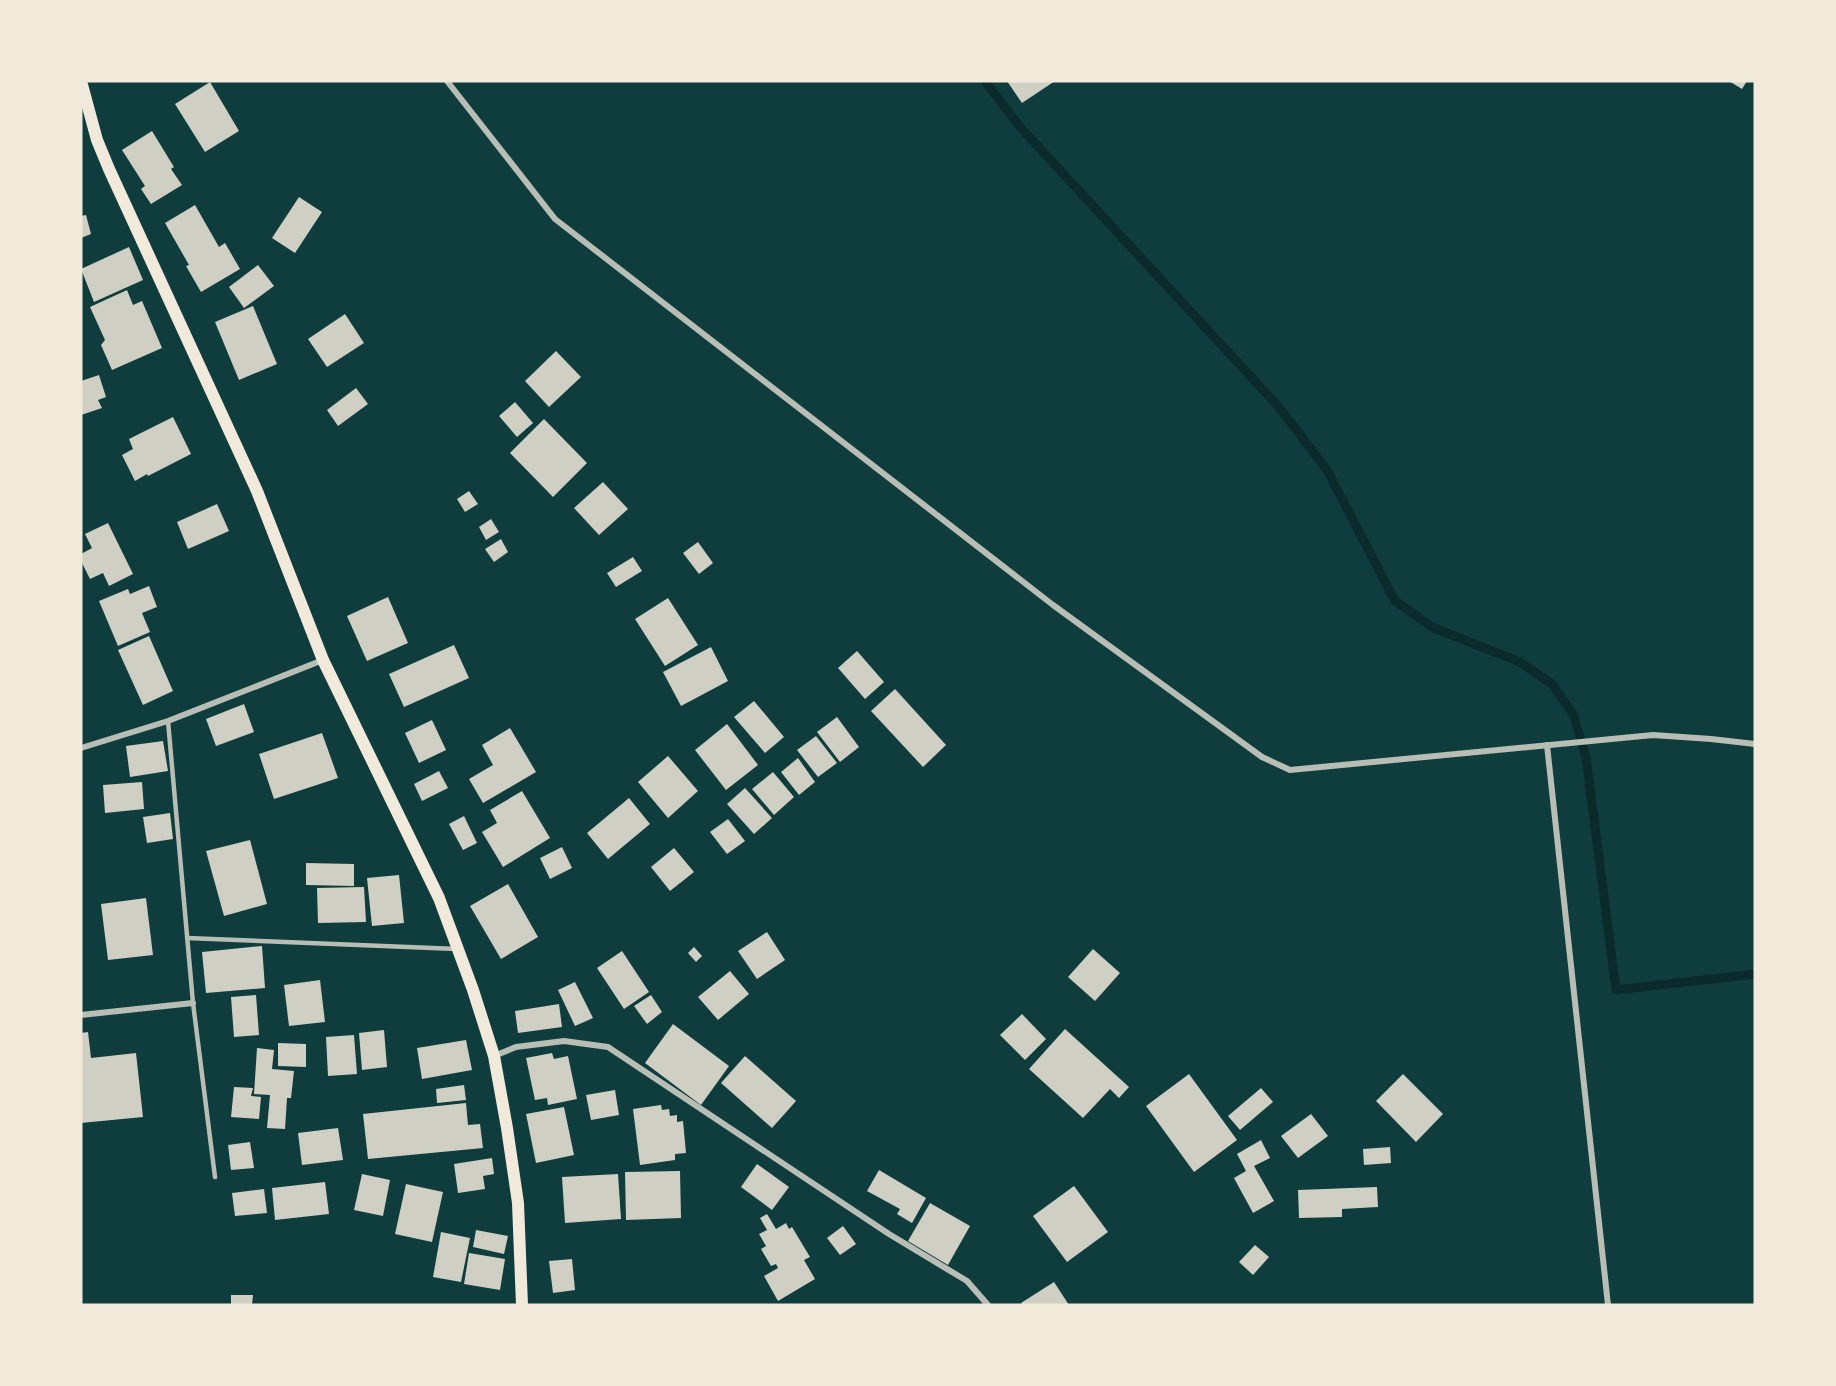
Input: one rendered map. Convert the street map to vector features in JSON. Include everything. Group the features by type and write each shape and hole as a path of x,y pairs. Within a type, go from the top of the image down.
{"main road":[{"path":"81,81 109,169 257,490 323,660 439,898 494,1056 518,1203 522,1305"}],"street":[{"path":"447,81 555,219 1053,605 1262,757 1290,770 1653,735 1755,744"},
{"path":"81,748 168,721 323,660"},
{"path":"1547,745 1608,1305"},
{"path":"81,1015 193,1004"},
{"path":"494,1056 516,1047 564,1041 608,1047 889,1234 967,1281 988,1305"}],"lane":[{"path":"168,721 193,1004 216,1177"},
{"path":"187,938 457,949"}],"building":[{"path":"1007,81 1055,81 1022,103"},
{"path":"1729,81 1747,81 1742,89"},
{"path":"210,82 239,131 205,152 175,104"},
{"path":"152,131 174,167 171,169 182,185 151,204 141,189 145,186 122,150"},
{"path":"299,197 322,212 295,253 272,238"},
{"path":"195,205 219,247 225,243 240,269 201,292 186,266 189,265 165,223"},
{"path":"86,215 91,234 81,238 81,216"},
{"path":"129,247 143,280 94,302 81,269"},
{"path":"258,265 274,286 244,308 229,287"},
{"path":"127,290 133,305 142,301 162,348 112,370 101,345 105,340 90,307"},
{"path":"253,306 277,364 239,380 215,322"},
{"path":"345,314 364,343 327,367 308,339"},
{"path":"556,351 581,377 549,407 525,381"},
{"path":"99,375 106,397 98,400 102,408 81,415 81,381"},
{"path":"356,388 368,404 338,426 327,410"},
{"path":"515,402 533,423 517,437 499,416"},
{"path":"173,417 191,454 135,481 122,455 133,449 129,439"},
{"path":"544,419 587,463 553,497 510,453"},
{"path":"603,482 628,509 599,535 574,508"},
{"path":"469,491 478,504 465,512 457,499"},
{"path":"217,504 229,531 188,549 177,522"},
{"path":"491,519 499,532 486,540 479,527"},
{"path":"108,523 133,574 109,586 103,573 90,579 81,561 81,554 92,548 85,534"},
{"path":"501,539 508,552 494,562 485,549"},
{"path":"698,542 713,563 699,574 683,553"},
{"path":"633,557 642,571 616,587 607,573"},
{"path":"149,586 157,607 142,613 150,632 118,646 99,601 128,589 130,594"},
{"path":"388,597 408,643 367,661 347,616"},
{"path":"668,598 698,645 665,666 635,619"},
{"path":"149,636 173,691 143,705 118,650"},
{"path":"454,645 469,678 404,707 389,674"},
{"path":"711,647 728,681 681,706 663,672"},
{"path":"857,651 884,682 865,699 838,668"},
{"path":"895,689 946,745 923,767 871,711"},
{"path":"754,701 784,737 765,753 734,717"},
{"path":"244,704 254,732 216,746 206,719"},
{"path":"837,717 859,747 840,762 817,732"},
{"path":"432,720 446,750 419,763 405,733"},
{"path":"727,724 758,765 726,790 695,750"},
{"path":"510,728 536,772 483,803 469,779 493,765 482,745"},
{"path":"322,733 338,778 274,799 259,754"},
{"path":"816,736 837,763 818,777 797,750"},
{"path":"163,741 168,771 130,777 126,746"},
{"path":"668,756 698,791 668,818 638,782"},
{"path":"798,758 815,782 799,795 781,772"},
{"path":"439,771 448,788 422,801 414,784"},
{"path":"773,772 794,797 774,815 752,789"},
{"path":"142,782 144,809 105,813 103,785"},
{"path":"745,788 772,818 754,834 727,804"},
{"path":"522,791 550,838 503,867 482,832 497,823 490,810"},
{"path":"629,798 650,824 608,859 587,833"},
{"path":"170,813 173,839 147,843 143,817"},
{"path":"464,816 477,843 463,850 449,824"},
{"path":"728,819 745,841 727,854 710,832"},
{"path":"250,840 267,904 224,916 206,851"},
{"path":"562,847 572,868 550,879 540,858"},
{"path":"674,848 694,872 670,891 651,867"},
{"path":"306,863 354,864 354,886 306,885"},
{"path":"399,875 404,923 372,926 367,878"},
{"path":"508,884 538,937 501,959 470,906"},
{"path":"364,887 366,922 318,923 317,888"},
{"path":"146,898 153,955 108,960 101,904"},
{"path":"767,932 785,960 757,979 738,951"},
{"path":"262,946 265,988 206,993 202,952"},
{"path":"694,947 702,956 696,962 688,953"},
{"path":"1093,949 1120,973 1095,1001 1068,977"},
{"path":"622,951 649,992 624,1009 597,968"},
{"path":"730,971 749,994 718,1020 698,997"},
{"path":"320,980 325,1022 289,1026 284,985"},
{"path":"575,982 593,1018 575,1026 558,990"},
{"path":"256,995 259,1035 234,1037 231,997"},
{"path":"651,995 662,1012 647,1024 634,1006"},
{"path":"559,1004 562,1027 518,1033 515,1011"},
{"path":"1022,1014 1046,1039 1025,1060 1000,1035"},
{"path":"673,1024 729,1066 701,1105 645,1063"},
{"path":"1065,1029 1129,1087 1119,1098 1110,1089 1083,1118 1029,1069"},
{"path":"384,1030 387,1067 362,1070 359,1033"},
{"path":"88,1032 91,1058 136,1053 143,1117 81,1123 81,1033"},
{"path":"354,1035 357,1074 328,1076 326,1037"},
{"path":"466,1040 472,1070 422,1079 417,1048"},
{"path":"278,1043 306,1044 306,1067 278,1066"},
{"path":"257,1048 274,1050 272,1069 294,1071 291,1098 287,1098 285,1129 267,1128 270,1095 254,1094"},
{"path":"552,1053 554,1059 568,1056 577,1099 548,1105 547,1098 535,1100 526,1058"},
{"path":"745,1056 796,1101 772,1128 721,1083"},
{"path":"1189,1074 1237,1140 1194,1172 1146,1106"},
{"path":"1403,1074 1443,1114 1416,1142 1376,1101"},
{"path":"464,1085 466,1100 437,1103 436,1089"},
{"path":"234,1087 253,1088 251,1096 261,1097 259,1119 231,1117"},
{"path":"1261,1088 1273,1102 1240,1130 1228,1116"},
{"path":"615,1090 619,1115 591,1120 586,1095"},
{"path":"466,1103 468,1125 480,1124 483,1148 368,1159 363,1114"},
{"path":"661,1105 662,1110 669,1109 670,1116 677,1115 677,1122 683,1121 686,1153 675,1154 675,1160 640,1165 633,1109"},
{"path":"564,1107 574,1155 536,1163 526,1114"},
{"path":"1311,1114 1328,1136 1298,1158 1281,1136"},
{"path":"338,1128 343,1160 302,1165 298,1133"},
{"path":"1261,1140 1270,1158 1254,1166 1274,1201 1253,1213 1234,1178 1246,1171 1237,1154"},
{"path":"250,1142 254,1168 231,1170 228,1145"},
{"path":"1390,1147 1391,1163 1364,1165 1363,1149"},
{"path":"492,1158 494,1174 483,1176 485,1189 458,1193 454,1164"},
{"path":"757,1164 789,1187 772,1210 741,1187"},
{"path":"879,1170 926,1198 912,1223 897,1214 900,1209 867,1191"},
{"path":"680,1171 681,1218 626,1220 625,1172"},
{"path":"362,1174 390,1180 383,1216 354,1210"},
{"path":"618,1174 621,1219 565,1223 562,1177"},
{"path":"325,1182 329,1214 275,1220 272,1188"},
{"path":"406,1184 443,1192 432,1242 395,1234"},
{"path":"1074,1186 1108,1232 1067,1262 1033,1216"},
{"path":"1377,1187 1378,1207 1342,1209 1342,1217 1299,1218 1298,1190"},
{"path":"264,1189 267,1213 235,1216 232,1193"},
{"path":"930,1203 970,1226 948,1265 908,1241"},
{"path":"767,1214 776,1229 786,1223 789,1229 792,1227 810,1257 804,1260 815,1279 778,1301 764,1276 778,1268 776,1264 771,1266 761,1249 766,1246 759,1234 767,1230 760,1218"},
{"path":"843,1226 856,1244 840,1255 827,1238"},
{"path":"476,1230 508,1236 504,1254 473,1247"},
{"path":"441,1232 470,1238 461,1282 433,1277"},
{"path":"1255,1245 1269,1257 1253,1275 1239,1262"},
{"path":"469,1253 505,1259 500,1290 464,1284"},
{"path":"572,1259 575,1290 553,1293 549,1261"},
{"path":"1054,1282 1069,1305 1023,1305 1021,1303"},
{"path":"231,1295 253,1295 252,1305 231,1305"}],"waterway":[{"path":"985,81 1020,127 1278,406 1327,470 1395,601 1434,628 1520,662 1552,684 1573,714 1586,757 1616,990 1755,974"}]}
